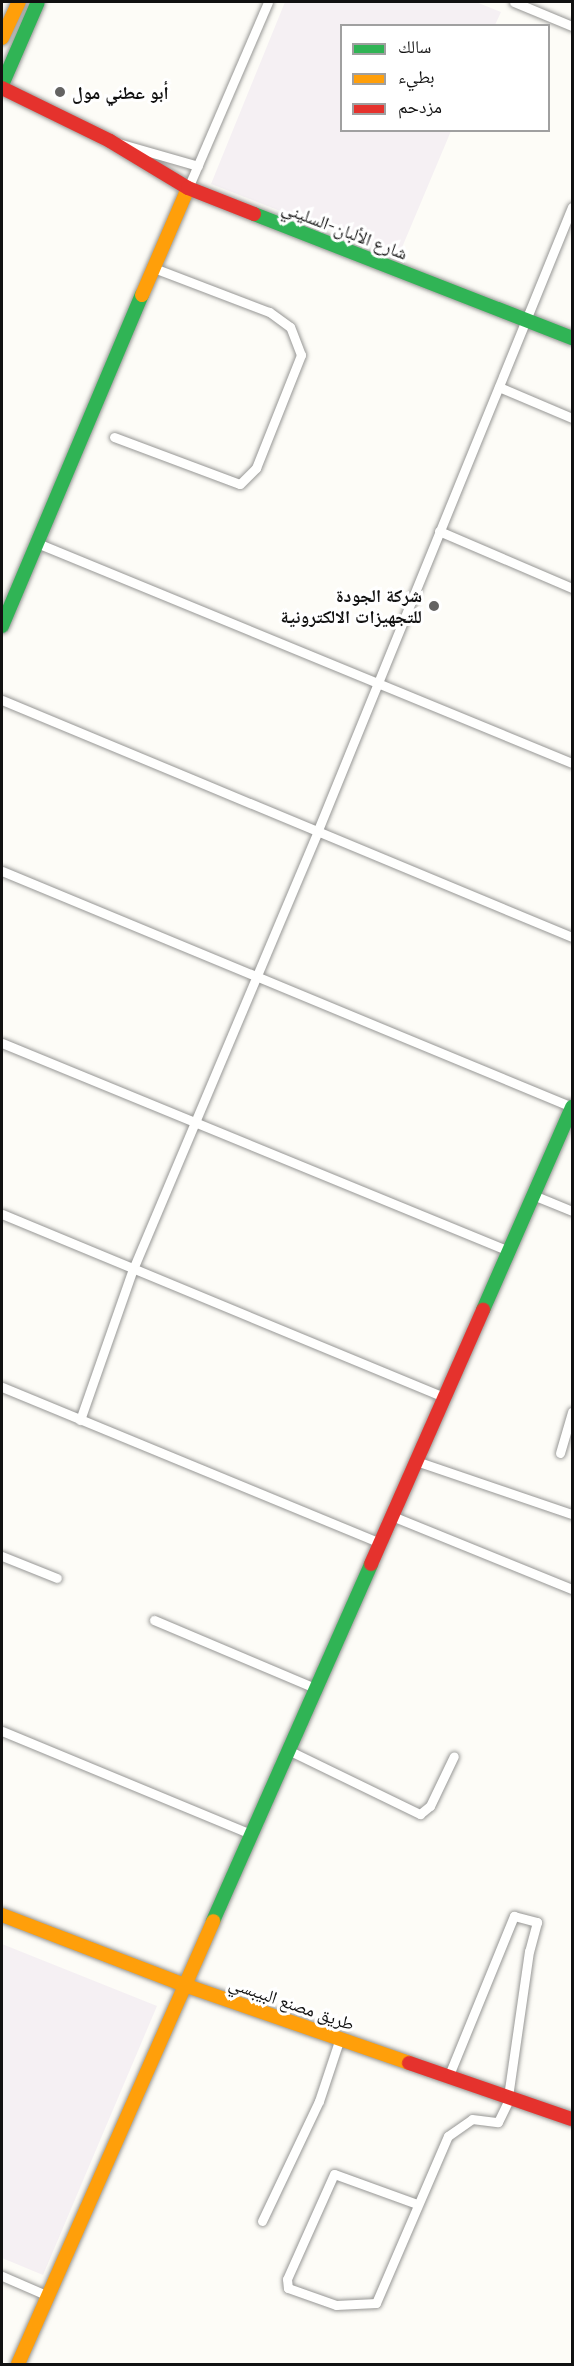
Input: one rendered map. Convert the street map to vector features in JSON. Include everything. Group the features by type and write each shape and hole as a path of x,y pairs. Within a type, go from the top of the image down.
{"main road":[{"path":"2,38 18,2"},
{"path":"2,86 38,2"},
{"name":"شارع الألبان-السليني","path":"2,86 110,141 188,188 573,338"},
{"path":"2,626 188,188"},
{"path":"18,2364 572,1107"},
{"name":"طريق مصنع البيبسي","path":"2,1915 184,1985 573,2119"}],"street":[{"path":"188,188 268,2"},
{"path":"514,2 573,26"},
{"name":"شارع الألبان-السليني","path":"110,141 198,166"},
{"path":"80,1420 133,1269 318,830 573,207"},
{"path":"114,437 240,484 256,468 301,355 290,327 269,312 154,268"},
{"path":"499,387 573,418"},
{"path":"439,531 573,588"},
{"path":"37,543 573,763"},
{"path":"2,700 573,937"},
{"path":"2,871 572,1107"},
{"path":"2,1043 509,1251"},
{"path":"533,1195 573,1211"},
{"path":"2,1214 444,1397"},
{"path":"2,1387 380,1543"},
{"path":"560,1453 573,1412"},
{"path":"416,1461 573,1514"},
{"path":"392,1516 573,1589"},
{"path":"2,1556 57,1578"},
{"path":"154,1620 315,1688"},
{"path":"2,1731 251,1834"},
{"path":"288,1750 420,1814 430,1806 454,1756"},
{"path":"417,2204 334,2174 287,2279 288,2288 328,2303 373,2305 452,2130 472,2118 498,2122 509,2097 529,1951 537,1922 514,1916 449,2075"},
{"path":"262,2221 319,2101 340,2038"},
{"path":"2,2277 48,2296"}],"shaded area":[{"path":"285,2 476,2 501,12 495,24 340,24 340,132 451,132 398,257 211,184"},
{"path":"2,1944 157,2006 43,2275 2,2258"}],"traffic: fast":[{"path":"2,85 38,2"},
{"path":"254,214 572,338"},
{"path":"2,626 142,295"},
{"path":"483,1310 572,1107"},
{"path":"213,1921 371,1564"}],"traffic: slow":[{"path":"2,38 19,2"},
{"path":"142,295 188,188"},
{"path":"2,1915 184,1985 409,2063"},
{"path":"18,2364 213,1921"}],"traffic: jam":[{"path":"2,88 110,141 188,188 254,214"},
{"path":"371,1564 483,1310"},
{"path":"409,2063 572,2119"}],"place":[{"name":"أبو عطني مول","path":"60,92"},
{"name":"شركة الجودة للتجهيزات الالكترونية","path":"434,606"}]}
